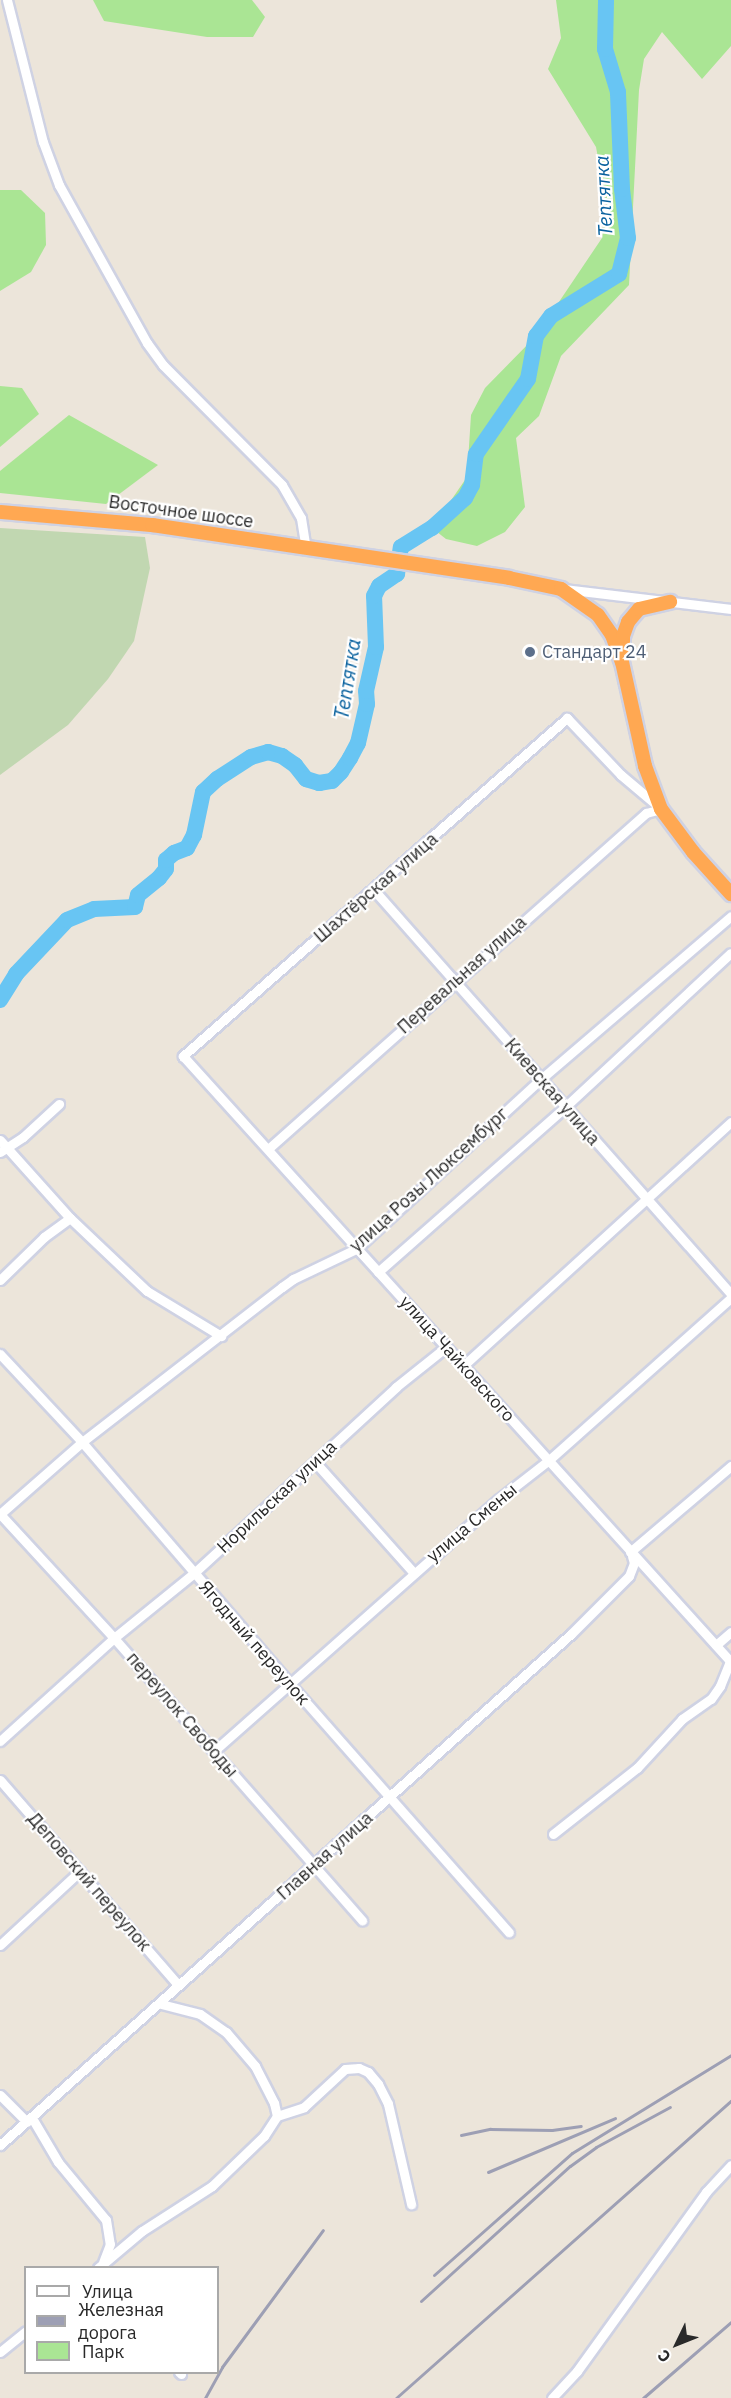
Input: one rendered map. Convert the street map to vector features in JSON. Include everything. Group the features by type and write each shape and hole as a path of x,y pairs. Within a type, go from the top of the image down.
{"highway":[{"name":"Восточное шоссе","path":"0,512 152,525 561,589"},
{"path":"561,589 598,615 612,635 622,662 645,766 661,809 693,852 731,894"},
{"path":"622,662 623,636 628,622 639,609 670,602"}],"street":[{"path":"7,0 40,132 59,185 147,343 163,365 282,485 300,518 306,548"},
{"path":"561,589 731,609"},
{"name":"Шахтёрская улица","path":"183,1056 567,718 621,775 661,809"},
{"name":"Перевальная улица","path":"268,1149 646,813 661,809"},
{"name":"Киевская улица","path":"374,890 731,1296"},
{"name":"улица Розы Люксембург","path":"0,1514 82,1442 293,1279 356,1249 540,1079 731,916"},
{"path":"378,1272 565,1107 731,953"},
{"name":"улица Чайковского","path":"183,1056 730,1661"},
{"path":"59,1104 23,1137 2,1146 70,1218 147,1291 221,1336"},
{"path":"464,1365 644,1198 731,1122"},
{"path":"0,1280 44,1237 70,1218"},
{"name":"улица Смены","path":"214,1751 499,1499 549,1460 731,1296"},
{"name":"Норильская улица","path":"0,1741 114,1638 194,1574 396,1387 446,1347"},
{"name":"Ягодный переулок","path":"0,1354 82,1442 194,1574 509,1932"},
{"path":"315,1462 414,1573"},
{"path":"631,1554 731,1466"},
{"name":"переулок Свободы","path":"0,1514 114,1638 362,1920"},
{"name":"Главная улица","path":"0,2145 161,2004 178,1985 314,1867 603,1603 629,1576 634,1563 631,1554"},
{"path":"716,1645 731,1632"},
{"path":"553,1834 637,1768 682,1719 711,1699 720,1686 730,1661"},
{"name":"Деповский переулок","path":"0,1780 178,1985"},
{"path":"0,1945 80,1871"},
{"path":"161,2004 200,2014 226,2032 255,2066 274,2103 277,2116"},
{"path":"101,2265 142,2232 212,2186 264,2136 277,2116 309,2103 345,2069 359,2068 368,2072 378,2084 388,2104 411,2204"},
{"path":"0,2095 30,2120 58,2162 106,2220 110,2244 101,2265"},
{"path":"552,2398 577,2371 706,2193 731,2165"},
{"path":"0,2352 24,2333"}],"green space":[{"path":"93,0 252,0 265,17 253,37 207,37 104,21"},
{"path":"556,0 731,0 731,46 702,79 662,32 644,59 639,90 629,285 561,356 539,416 516,438 525,507 505,532 477,546 446,539 432,528 467,477 471,415 485,388 536,336 602,238 607,207 596,147 548,69 561,38"},
{"path":"0,190 21,190 45,213 46,245 31,272 0,291"},
{"path":"0,386 22,388 39,414 0,447"},
{"path":"69,415 158,465 106,504 0,493 0,471"},
{"path":"0,528 145,537 150,568 134,641 108,679 68,725 0,775"}],"waterway":[{"name":"Тептятка","path":"0,1000 16,974 67,920 94,909 135,907 138,895 159,878 166,869 166,860 174,853 187,848 194,835 203,792 217,779 251,757 268,752 282,756 295,765 306,779 319,783 332,781 350,758 358,743 367,704 366,691 376,647 374,596 379,586 397,574 401,547 432,528 465,498 472,485 476,454 528,379 536,336 551,316 619,274 628,238 622,189 618,92 605,49 606,0"}],"railway":[{"path":"434,2275 572,2153 731,2055"},
{"path":"396,2398 731,2101"},
{"path":"421,2301 570,2166 596,2147 670,2107"},
{"path":"488,2172 615,2118"},
{"path":"461,2135 490,2129 552,2130 581,2126"},
{"path":"219,2372 323,2230"},
{"path":"643,2398 731,2322"},
{"path":"205,2398 218,2374"}],"place":[{"name":"Стандарт 24","path":"530,652"}]}
